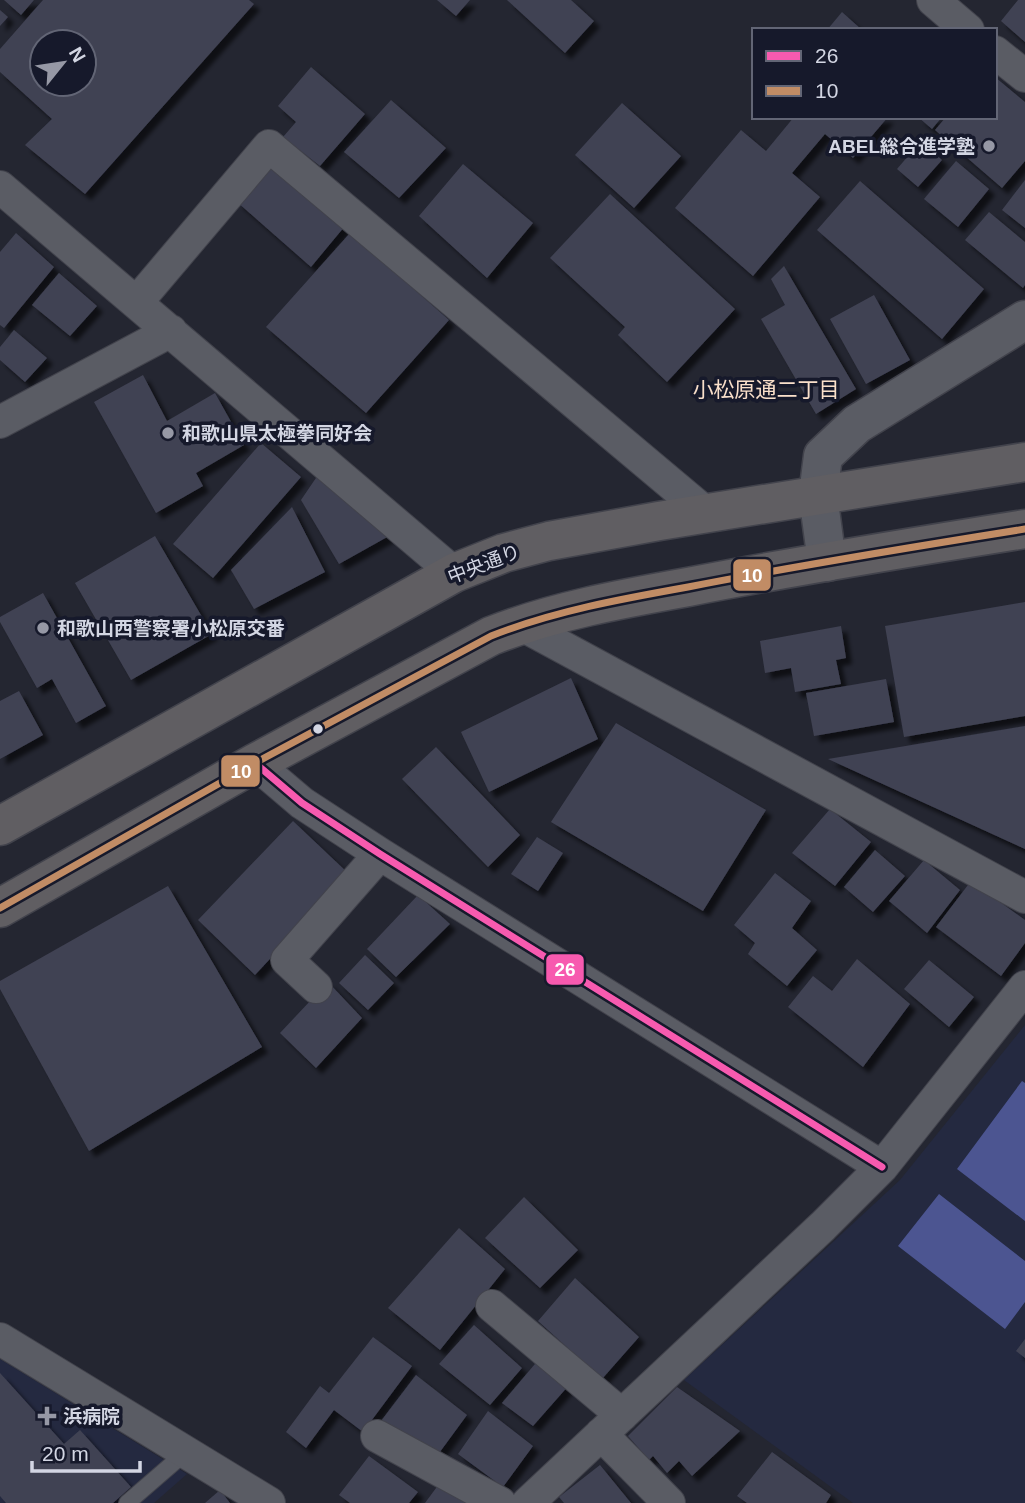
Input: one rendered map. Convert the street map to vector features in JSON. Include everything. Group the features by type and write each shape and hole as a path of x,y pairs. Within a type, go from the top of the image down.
{"highway":[{"name":"中央通り","path":"0,826 454,573 504,553 549,541 706,513 1025,462"},
{"path":"0,908 255,763 491,636 520,624 587,606 1025,529"}],"street":[{"path":"933,0 966,28"},
{"path":"997,54 1025,76"},
{"path":"136,302 269,146 706,513"},
{"path":"0,187 454,573"},
{"path":"827,562 818,495 823,456 857,424 1025,320"},
{"path":"0,422 171,331"},
{"path":"520,624 1025,898"},
{"path":"255,763 302,803 380,854 882,1167"},
{"path":"316,988 287,960 380,854"},
{"path":"528,1503 823,1226 882,1167 1025,987"},
{"path":"492,1306 611,1425 669,1503"},
{"path":"0,1339 269,1503"},
{"path":"377,1436 500,1503"}],"lane":[{"path":"127,1503 186,1452"}],"shaded area":[{"path":"1025,1025 1025,1503 853,1503 684,1380 900,1180"},
{"name":"浜病院","path":"0,1359 187,1474 154,1503 0,1503"}],"water":[{"path":"1022,1081 1025,1083 1025,1221 957,1169"},
{"path":"939,1194 1025,1261 1025,1302 1005,1329 898,1246"}],"building":[{"path":"4,0 34,0 21,15"},
{"path":"43,0 249,0 254,4 85,194 25,145 52,119 29,98 98,98 98,28 28,28 28,97 0,72 0,49"},
{"path":"437,0 470,0 456,16"},
{"path":"507,0 571,0 594,21 565,53"},
{"path":"1018,0 1025,0 1025,42 1001,21"},
{"path":"0,10 8,17 0,26"},
{"path":"842,12 860,28 829,28"},
{"path":"311,67 365,114 320,166 283,137 296,122 278,106"},
{"name":"ABEL総合進学塾","path":"997,79 1025,102 1025,161 1002,188 935,130 944,119 997,119"},
{"path":"391,100 446,148 399,198 344,152"},
{"path":"622,103 681,156 634,208 575,155"},
{"path":"792,119 886,119 853,158 825,134 792,173 820,197 753,276 675,208 741,130 766,151"},
{"path":"920,119 940,119 932,129"},
{"path":"921,141 942,160 918,187 897,169"},
{"path":"956,161 989,189 958,227 924,199"},
{"path":"271,163 345,226 311,267 237,202"},
{"path":"463,164 533,223 487,278 419,216"},
{"path":"1025,180 1025,228 1002,210"},
{"path":"860,181 984,289 942,339 817,230"},
{"path":"610,194 735,309 667,382 618,335 625,327 550,258"},
{"path":"989,212 1025,242 1023,288 965,240"},
{"path":"16,233 54,267 4,328 0,325 0,252"},
{"path":"350,233 449,320 366,413 266,327"},
{"path":"784,266 856,389 816,414 761,319 785,305 771,279"},
{"path":"59,273 97,306 70,336 32,305"},
{"path":"874,295 910,360 866,384 830,319"},
{"path":"14,330 47,358 25,382 0,360 0,347"},
{"path":"143,375 167,421 215,393 244,445 196,473 203,486 156,513 94,402"},
{"path":"261,443 301,477 213,578 173,544"},
{"path":"318,475 389,536 339,564 301,500"},
{"path":"292,507 325,572 254,609 231,570"},
{"path":"155,536 212,634 131,680 75,583"},
{"path":"43,593 106,706 76,723 52,679 37,688 0,622 0,617"},
{"path":"1025,602 1025,716 904,737 885,626"},
{"path":"841,626 846,658 836,660 841,684 795,692 791,668 765,673 760,641"},
{"path":"571,678 598,739 489,792 461,732"},
{"path":"886,679 894,722 814,736 806,693"},
{"path":"19,691 43,735 0,759 0,701"},
{"path":"616,723 766,810 703,911 551,822"},
{"path":"1025,726 1025,849 828,759"},
{"path":"436,747 520,835 488,867 402,779"},
{"path":"830,809 871,842 835,886 792,853"},
{"path":"293,821 349,874 255,975 198,920"},
{"path":"537,837 563,853 538,891 511,874"},
{"path":"875,850 905,876 873,912 844,887"},
{"path":"924,860 960,890 927,933 889,901"},
{"path":"775,873 811,901 792,928 817,950 787,986 748,954 755,943 734,925"},
{"path":"971,881 1025,920 1025,943 1001,976 936,927"},
{"path":"168,886 262,1047 89,1151 0,989 0,981"},
{"path":"418,895 450,924 396,977 367,949"},
{"path":"365,955 394,983 368,1010 339,983"},
{"path":"857,959 910,1004 863,1067 788,1007 813,976 832,991"},
{"path":"929,960 974,997 949,1027 904,989"},
{"path":"328,982 362,1018 316,1068 280,1033"},
{"path":"524,1197 578,1250 540,1288 485,1238"},
{"path":"459,1228 505,1269 440,1350 388,1308"},
{"path":"575,1278 639,1337 602,1379 538,1321"},
{"path":"474,1325 522,1368 490,1405 439,1364"},
{"path":"373,1337 412,1366 363,1432 334,1410 306,1448 286,1432 320,1386 329,1393"},
{"path":"1025,1339 1025,1358 1016,1351"},
{"path":"540,1358 570,1384 533,1426 502,1403"},
{"path":"0,1373 64,1444 80,1430 131,1487 113,1503 6,1503 0,1496"},
{"path":"416,1375 467,1415 434,1460 381,1421"},
{"path":"677,1387 740,1431 692,1476 679,1461 667,1473 653,1456 649,1460 628,1436"},
{"path":"488,1411 533,1446 503,1487 458,1454"},
{"path":"772,1452 831,1495 826,1503 747,1503 737,1496"},
{"path":"369,1456 418,1492 409,1503 350,1503 339,1495"},
{"path":"600,1465 631,1503 564,1503 559,1497"},
{"path":"439,1484 466,1503 425,1503"},
{"path":"220,1490 230,1503 205,1503"}],"transit line":[{"name":"10","path":"0,908 255,763 491,636 515,627 613,601 1025,529"},
{"name":"26","path":"255,763 302,803 380,854 882,1167"}],"place":[{"name":"ABEL総合進学塾","path":"989,146"},
{"name":"和歌山県太極拳同好会","path":"168,433"},
{"name":"和歌山西警察署小松原交番","path":"43,628"},
{"name":"浜病院","path":"47,1416"}],"district":[{"name":"小松原通二丁目","path":"766,389"}]}
